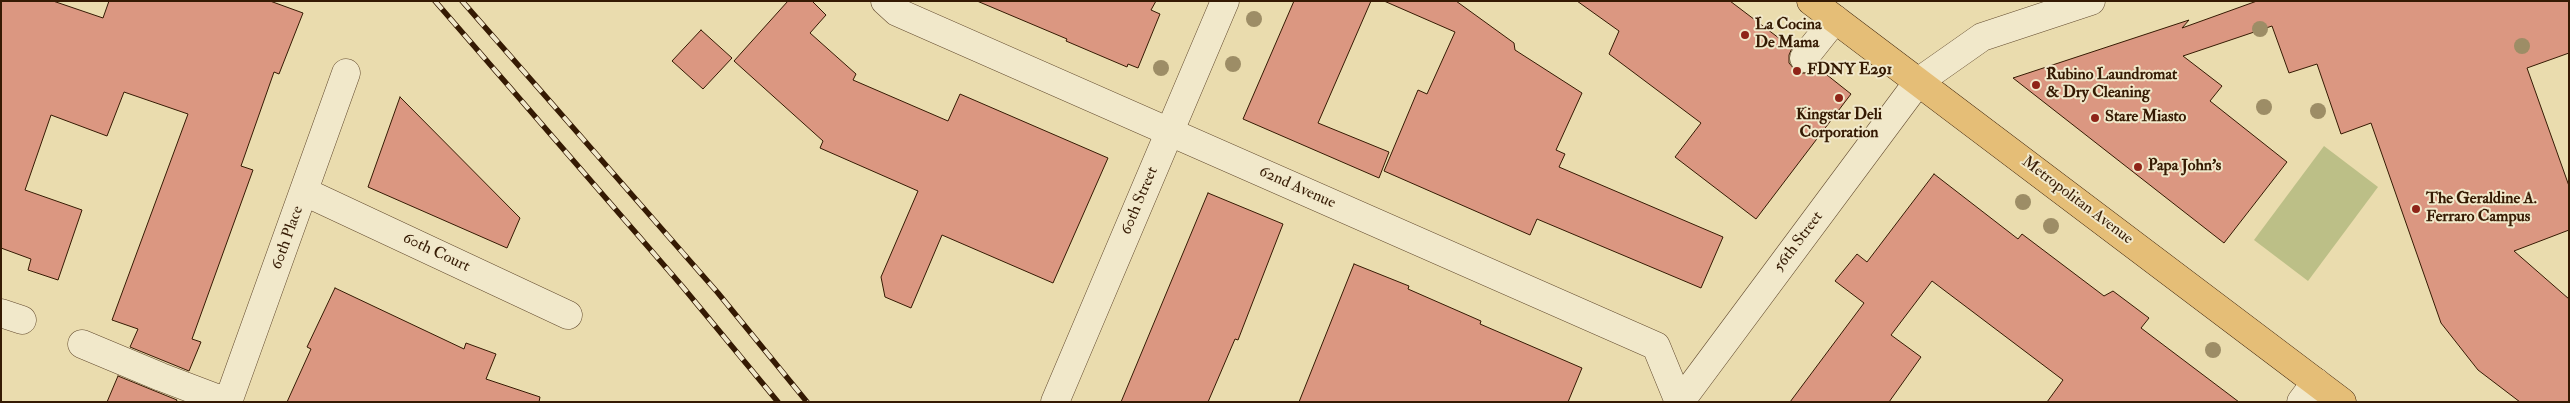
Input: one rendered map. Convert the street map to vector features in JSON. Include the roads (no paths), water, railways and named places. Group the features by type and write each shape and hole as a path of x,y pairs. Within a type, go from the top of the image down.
{"main road":[{"name":"Metropolitan Avenue","path":"1826,8 2309,392 2342,402"}],"street":[{"name":"62nd Avenue","path":"885,1 897,12 1656,346 1679,402"},
{"name":"60th Street","path":"1055,402 1225,1"},
{"name":"56th Street","path":"1679,402 1918,82 1982,37 2091,1"},
{"path":"1804,58 1826,8"},
{"name":"60th Place","path":"228,402 305,192 346,73"},
{"name":"60th Court","path":"305,192 568,315"},
{"path":"82,344 161,377 228,402"}],"railway":[{"path":"435,1 682,286 778,402"},
{"path":"462,1 718,293 807,402"}],"place":[{"name":"La Cocina De Mama","path":"1745,35"},
{"name":"FDNY E291","path":"1797,71"},
{"name":"Rubino Laundromat & Dry Cleaning","path":"2036,85"},
{"name":"Kingstar Deli Corporation","path":"1839,98"},
{"name":"Stare Miasto","path":"2095,118"},
{"name":"Papa John's","path":"2138,167"},
{"name":"The Geraldine A. Ferraro Campus","path":"2416,209"}]}
